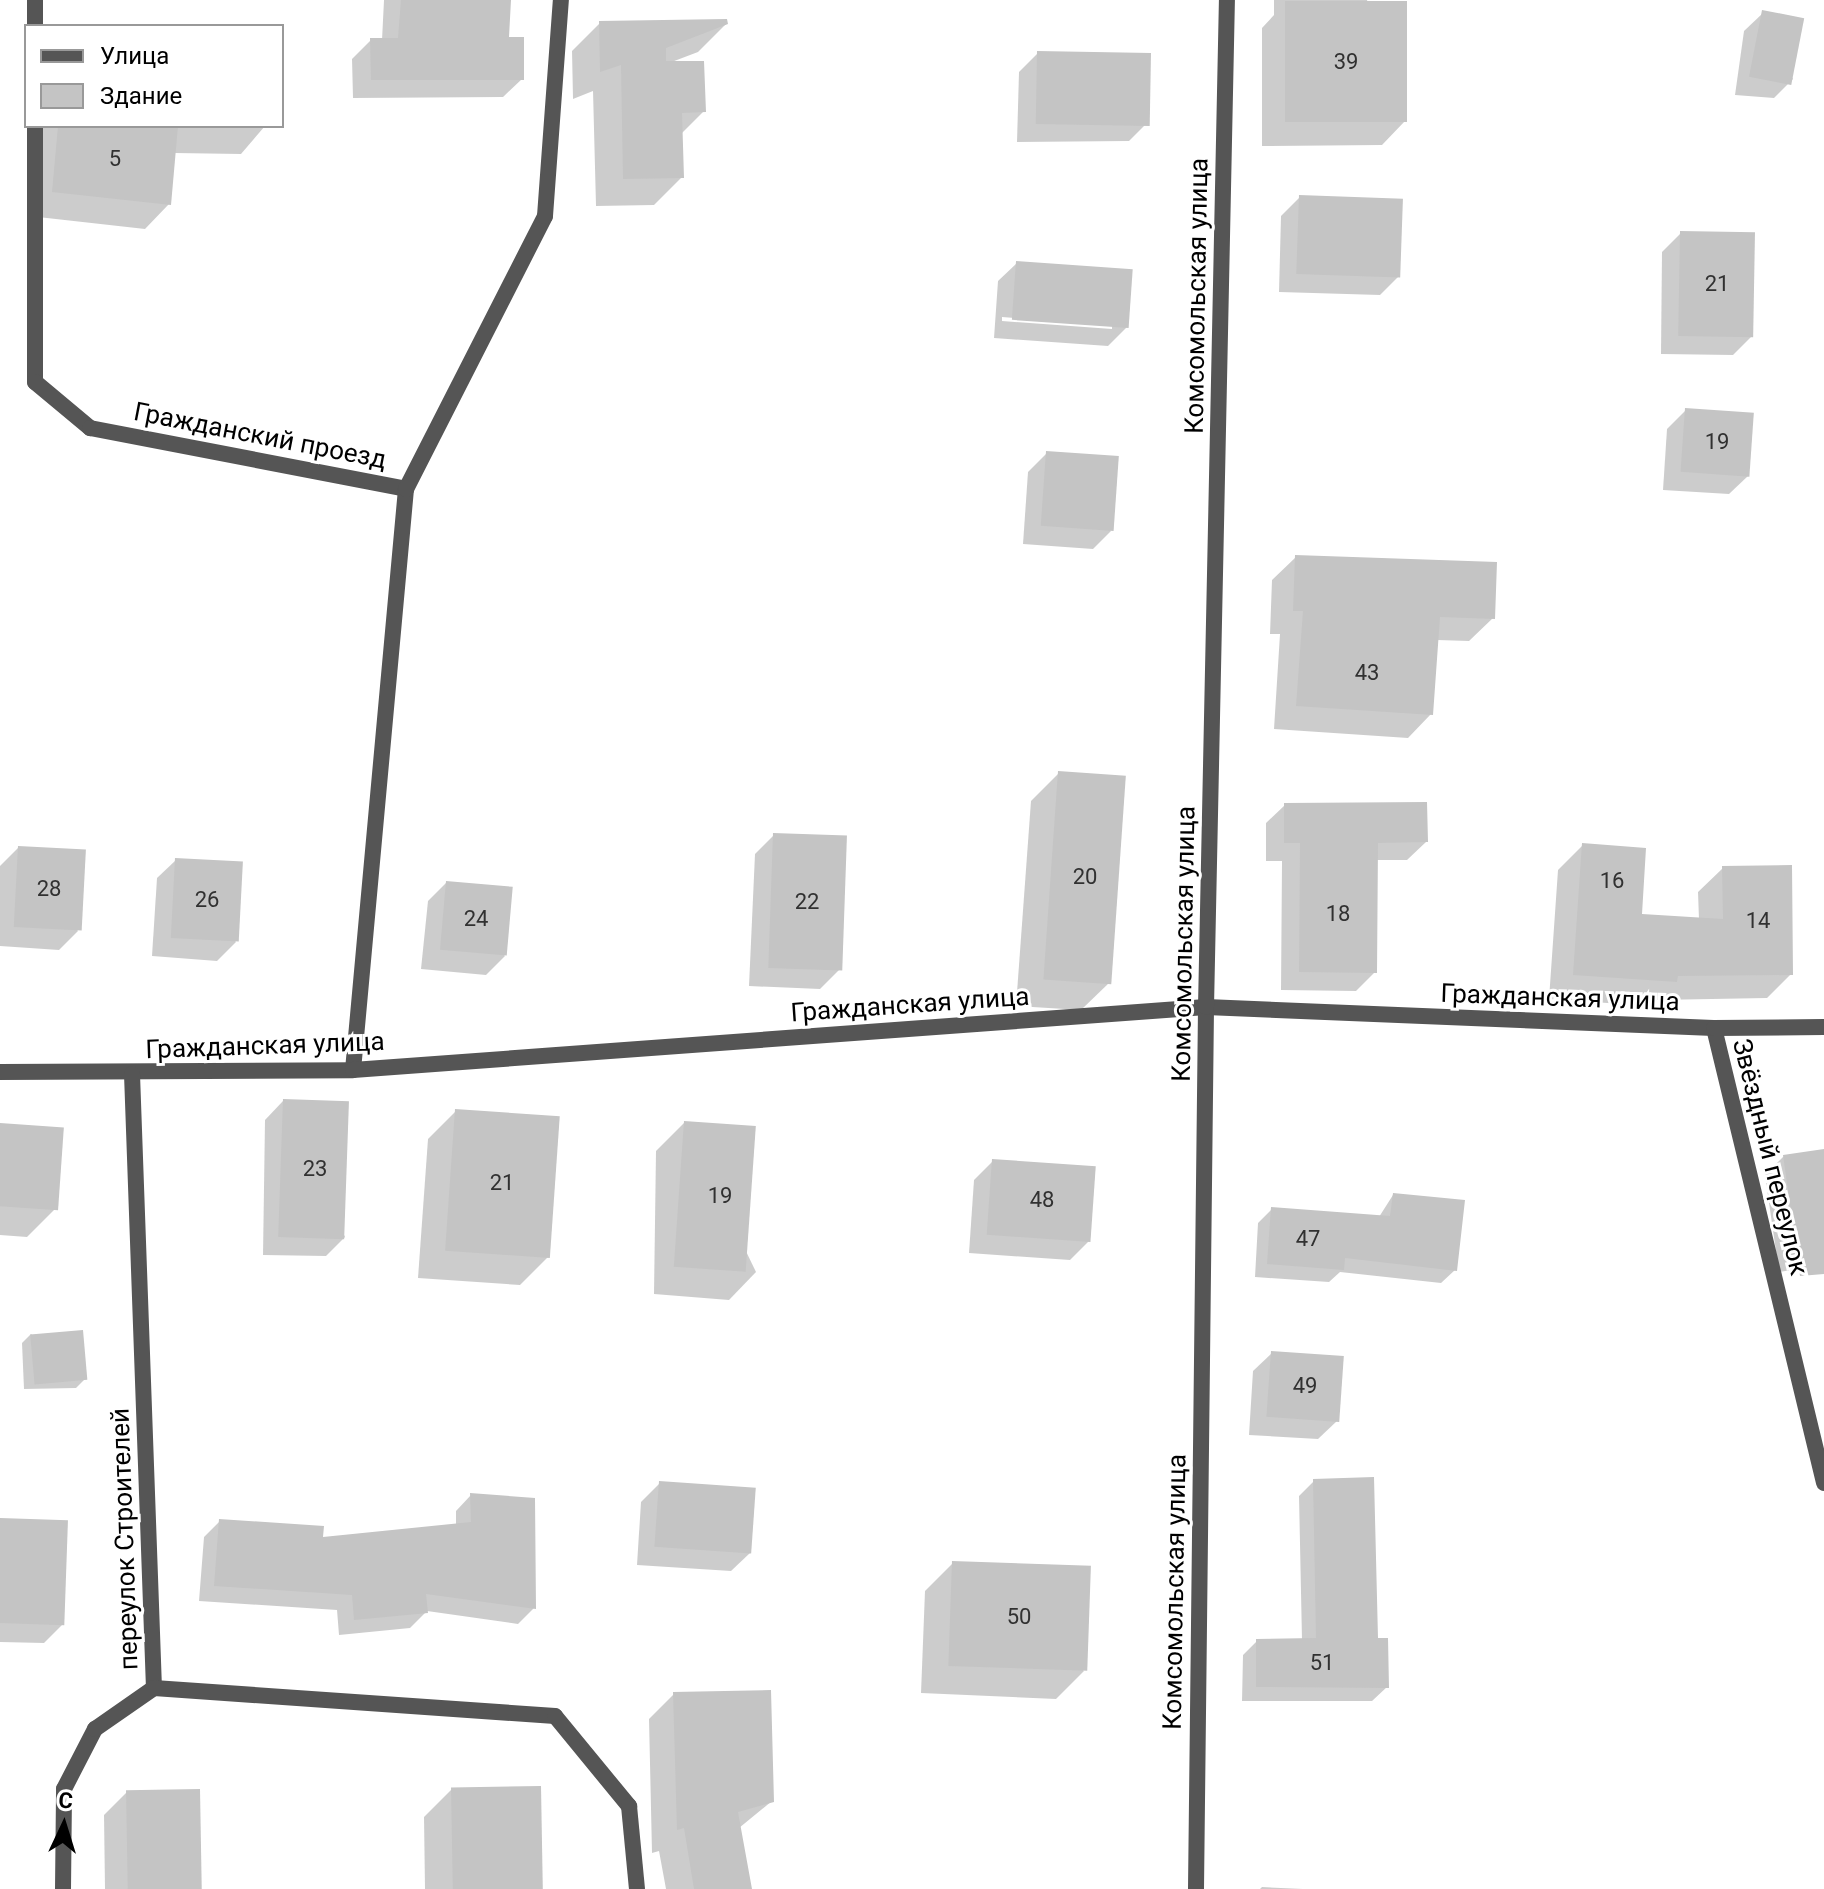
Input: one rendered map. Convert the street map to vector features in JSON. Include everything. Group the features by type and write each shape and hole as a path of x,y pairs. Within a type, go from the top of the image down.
{"street":[{"path":"35,0 35,24"},
{"path":"406,489 545,216 561,0"},
{"name":"Комсомольская улица","path":"1196,1889 1206,1007 1227,0"},
{"name":"Гражданский проезд","path":"35,128 35,382 90,428 406,489 353,1070"},
{"name":"Гражданская улица","path":"0,1072 132,1074 353,1070 1206,1007 1714,1028 1824,1027"},
{"name":"Звёздный переулок","path":"1714,1028 1824,1483"},
{"name":"переулок Строителей","path":"132,1074 154,1688 555,1716 629,1806 637,1889"},
{"path":"63,1889 64,1789 95,1729 154,1688"}],"building":[{"path":"401,0 511,0 509,37 524,37 524,80 371,80 370,38 398,38"},
{"path":"1285,1 1407,1 1407,122 1285,122"},
{"path":"1762,10 1804,18 1791,85 1749,77"},
{"path":"727,19 728,24 666,48 666,61 704,61 706,112 682,113 684,178 623,179 621,65 600,72 599,21"},
{"path":"1037,51 1151,53 1150,126 1036,124"},
{"path":"58,128 178,128 171,205 52,192"},
{"path":"1299,195 1403,199 1400,278 1296,274"},
{"path":"1680,231 1755,232 1753,337 1678,336"},
{"path":"1016,261 1133,269 1129,328 1012,320"},
{"path":"1685,408 1754,413 1749,477 1681,472"},
{"path":"1046,451 1119,456 1114,531 1041,526"},
{"path":"1295,555 1497,562 1495,619 1440,617 1433,715 1296,706 1303,611 1293,611"},
{"path":"1058,771 1126,776 1111,984 1043,979"},
{"path":"1427,802 1428,842 1378,843 1377,973 1299,972 1300,843 1284,843 1284,803"},
{"path":"773,833 847,836 842,971 768,968"},
{"path":"1582,843 1646,848 1642,914 1723,919 1722,866 1792,865 1793,975 1678,976 1677,982 1573,975"},
{"path":"18,846 86,850 82,930 14,927"},
{"path":"175,858 243,862 239,941 171,938"},
{"path":"446,881 513,887 507,956 440,950"},
{"path":"283,1099 349,1101 344,1239 278,1237"},
{"path":"455,1109 560,1116 550,1258 445,1251"},
{"path":"684,1121 756,1126 746,1272 674,1267"},
{"path":"0,1123 64,1127 58,1210 0,1206"},
{"path":"1824,1149 1824,1274 1800,1276 1783,1155"},
{"path":"992,1159 1096,1166 1090,1242 987,1235"},
{"path":"1393,1193 1465,1200 1457,1271 1345,1258 1344,1270 1267,1264 1271,1207 1390,1216"},
{"path":"83,1330 87,1380 35,1384 30,1335"},
{"path":"1271,1351 1344,1356 1339,1422 1266,1417"},
{"path":"1374,1477 1378,1638 1388,1638 1389,1688 1256,1687 1256,1639 1316,1638 1313,1479"},
{"path":"659,1481 756,1488 751,1554 654,1547"},
{"path":"470,1493 535,1498 536,1609 426,1594 428,1613 354,1620 352,1595 214,1586 219,1519 324,1526 323,1537 471,1522"},
{"path":"0,1518 68,1520 64,1625 0,1623"},
{"path":"952,1561 1091,1566 1087,1671 948,1666"},
{"path":"771,1690 774,1802 738,1812 752,1889 694,1889 684,1828 677,1830 673,1692"},
{"path":"541,1786 543,1889 453,1889 451,1788"},
{"path":"200,1789 202,1889 128,1889 126,1790"}]}
